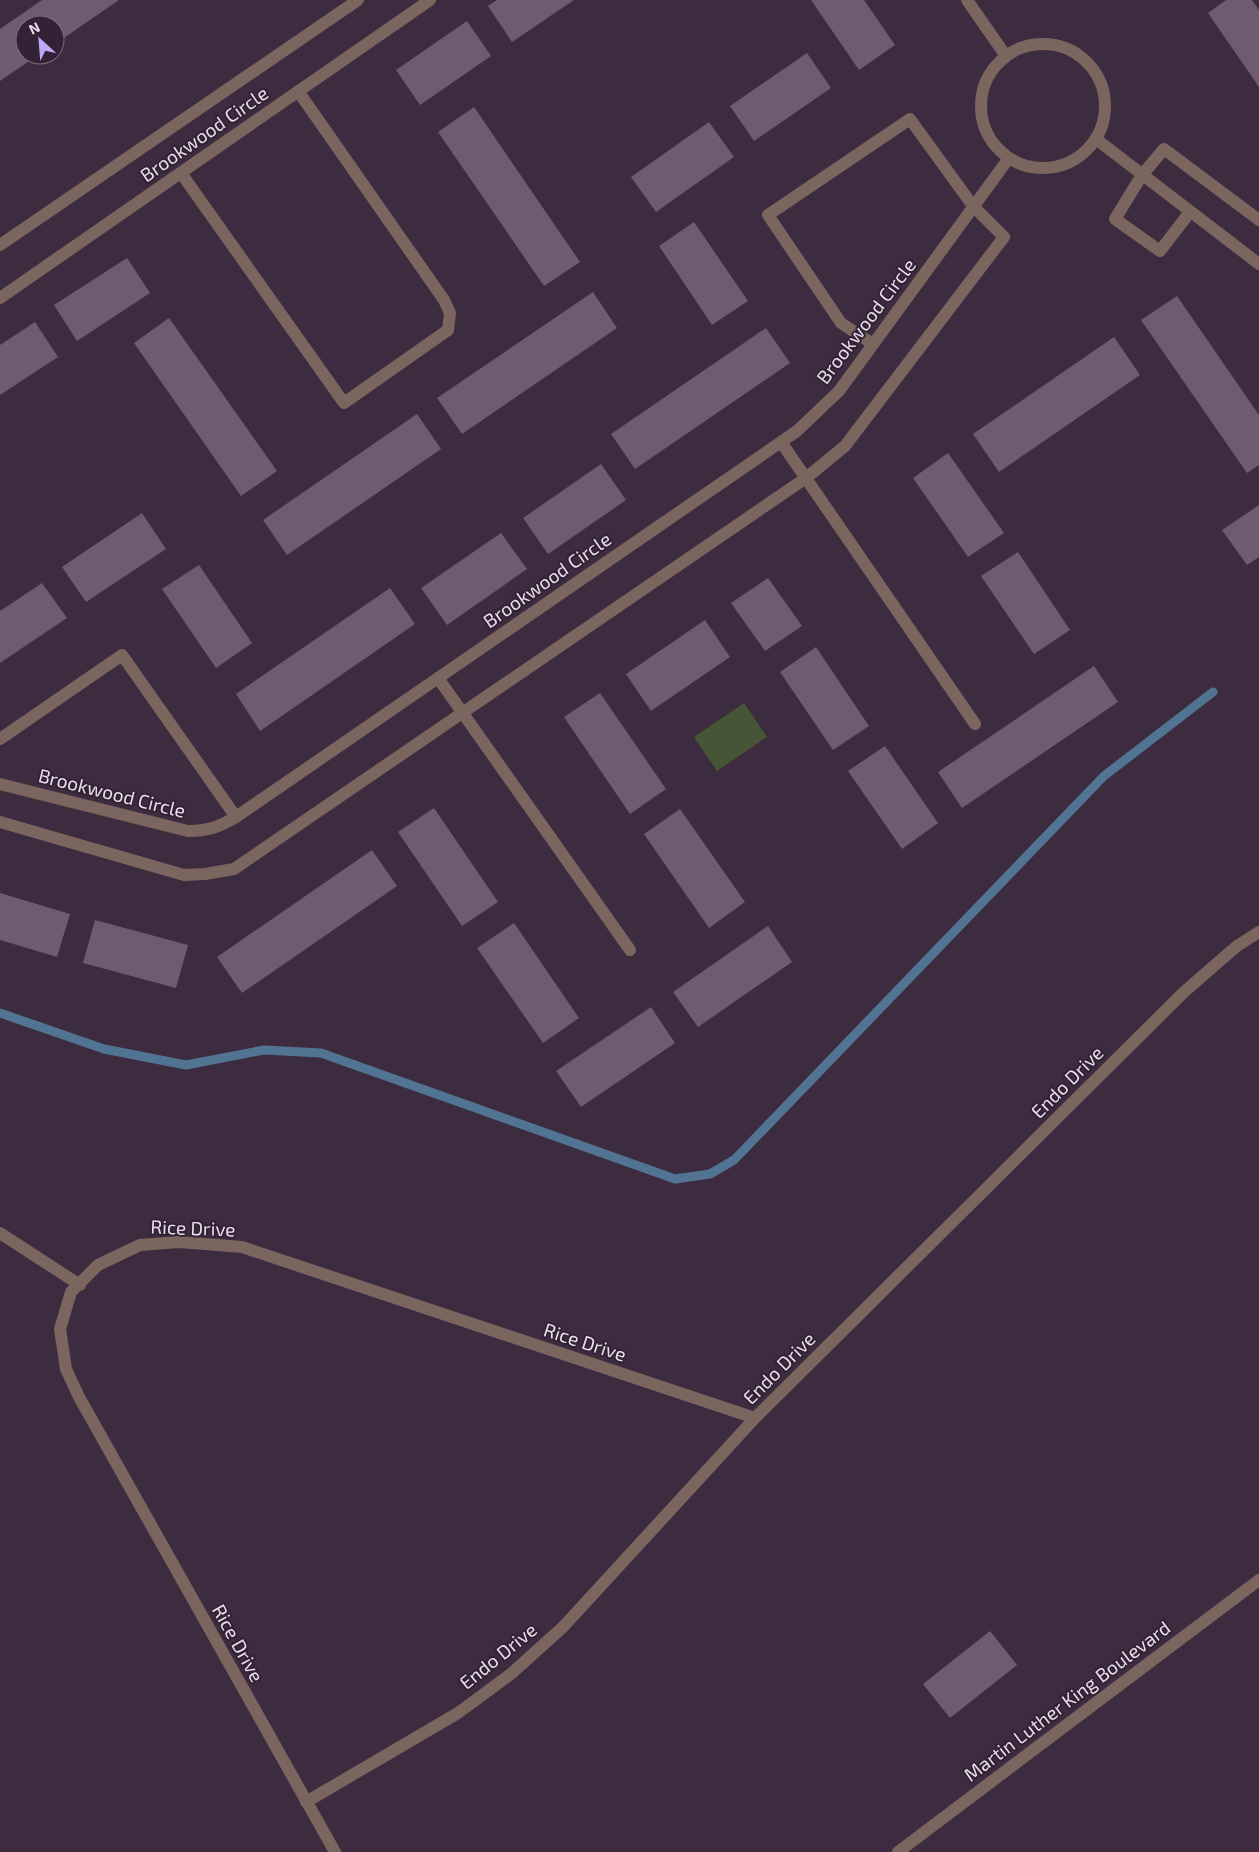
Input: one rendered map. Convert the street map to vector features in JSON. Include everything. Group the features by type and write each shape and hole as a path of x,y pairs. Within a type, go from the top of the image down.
{"street":[{"path":"0,245 358,0"},
{"name":"Brookwood Circle","path":"0,298 430,0"},
{"path":"972,2 1006,56"},
{"path":"1046,44 1067,49 1086,60 1098,77 1105,98 1104,119 1096,139 1083,154 1066,164 1046,168 1027,166 1008,158 994,145 984,128 980,108 983,89 992,71 1006,56 1025,47 1046,44"},
{"path":"181,173 344,404 448,330 450,313 444,300 298,91"},
{"path":"0,822 184,875 205,874 234,869 806,478 846,446 1004,237 973,206 910,119 768,215 841,323 873,344"},
{"path":"1096,139 1259,264"},
{"path":"1190,212 1160,251 1115,219 1142,175 1164,149 1259,220"},
{"name":"Brookwood Circle","path":"0,784 188,832 205,831 223,824 236,816 797,430 839,391 1008,158"},
{"path":"781,442 975,724"},
{"path":"0,739 122,655 236,816"},
{"path":"438,678 630,950"},
{"name":"Endo Drive","path":"306,1802 458,1713 512,1673 563,1627 755,1418 1184,992 1237,946 1259,932"},
{"path":"0,1233 80,1285"},
{"name":"Rice Drive","path":"336,1852 306,1802 84,1406 66,1369 60,1329 72,1292 98,1265 140,1245 179,1242 242,1247 755,1418"},
{"name":"Martin Luther King Boulevard","path":"898,1852 1259,1580"}],"green space":[{"path":"744,703 767,737 717,771 694,737"}],"building":[{"path":"42,0 119,0 65,37 65,15 20,15"},
{"path":"497,0 574,0 512,42 488,6"},
{"path":"811,0 864,0 895,45 859,70"},
{"path":"1226,0 1252,0 1259,10 1259,87 1208,13"},
{"path":"15,19 15,65 23,65 0,81 0,29"},
{"path":"467,21 491,56 420,105 396,70"},
{"path":"807,53 831,88 754,141 730,106"},
{"path":"474,107 580,262 544,286 438,132"},
{"path":"709,122 734,157 656,212 631,177"},
{"path":"694,222 748,301 712,325 659,246"},
{"path":"127,258 150,293 77,341 54,305"},
{"path":"593,292 617,328 462,434 437,398"},
{"path":"1177,296 1259,415 1259,465 1247,473 1141,320"},
{"path":"169,318 277,471 241,496 134,343"},
{"path":"35,322 58,357 0,395 0,345"},
{"path":"766,328 790,363 635,469 611,434"},
{"path":"1114,337 1140,375 999,472 973,434"},
{"path":"417,414 441,449 287,555 263,520"},
{"path":"948,453 1004,533 968,557 913,478"},
{"path":"601,464 626,500 548,554 523,518"},
{"path":"1259,505 1259,557 1247,565 1222,530"},
{"path":"142,513 166,549 86,602 62,567"},
{"path":"501,533 527,569 447,625 421,588"},
{"path":"1018,552 1070,630 1034,654 981,576"},
{"path":"199,565 252,643 216,668 162,589"},
{"path":"768,578 802,626 765,651 731,603"},
{"path":"42,583 67,618 0,663 0,611"},
{"path":"390,588 415,624 260,731 236,694"},
{"path":"705,620 730,657 651,711 626,674"},
{"path":"816,647 869,726 833,750 780,672"},
{"path":"1094,666 1118,702 962,808 938,772"},
{"path":"600,693 666,789 630,814 564,717"},
{"path":"885,746 938,823 902,849 848,771"},
{"path":"434,808 498,902 462,926 398,832"},
{"path":"680,809 745,902 709,928 644,834"},
{"path":"372,850 397,886 242,993 217,957"},
{"path":"0,893 70,914 57,957 0,940"},
{"path":"95,920 188,945 176,988 83,963"},
{"path":"514,923 579,1018 543,1043 477,948"},
{"path":"768,926 792,962 698,1027 673,992"},
{"path":"651,1007 675,1043 581,1107 556,1071"},
{"path":"990,1631 1017,1665 950,1718 923,1684"}],"waterway":[{"path":"0,1013 104,1049 186,1065 264,1050 321,1053 675,1179 710,1174 734,1160 1104,776 1213,692"}]}
